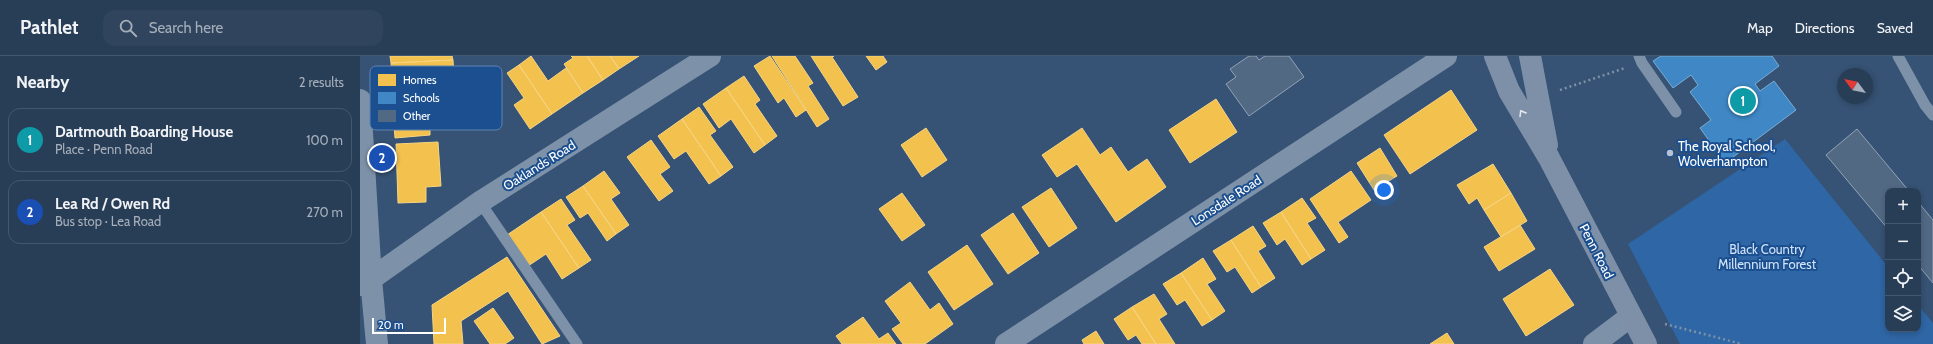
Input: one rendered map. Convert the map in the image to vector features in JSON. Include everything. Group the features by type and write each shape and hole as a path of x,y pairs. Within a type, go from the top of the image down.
{"highway":[{"name":"Penn Road","path":"1495,56 1509,91 1549,158 1646,344"},
{"name":"Penn Road","path":"1530,56 1549,158"}],"street":[{"name":"Oaklands Road","path":"366,282 480,202 710,56"},
{"name":"Lonsdale Road","path":"1006,344 1446,56"},
{"path":"360,100 366,282 377,344"},
{"path":"1594,344 1631,316"}],"lane":[{"path":"1898,56 1925,105 1933,116"},
{"path":"1640,60 1676,112"},
{"path":"480,202 577,344"}],"path":[{"path":"1559,90 1640,60"},
{"path":"1665,324 1742,344"}],"green space":[{"name":"Black Country Millennium Forest","path":"1785,139 1885,263 1885,332 1921,332 1921,309 1933,323 1933,344 1680,344 1628,244"}],"building: Homes":[{"path":"390,56 452,56 453,60 391,63"},
{"path":"531,56 548,81 566,68 583,93 552,114 519,65"},
{"path":"571,56 587,56 603,80 583,93 564,64 573,58"},
{"path":"587,56 610,56 619,69 603,80"},
{"path":"610,56 639,56 619,69"},
{"path":"770,56 806,110 796,117 784,98 778,103 754,66"},
{"path":"772,56 795,56 813,83 808,86 829,119 817,127"},
{"path":"811,56 834,56 832,57 858,97 843,106"},
{"path":"866,56 883,56 887,62 876,70"},
{"path":"453,60 453,66 391,66 391,63"},
{"path":"519,65 552,114 530,129 514,105 524,98 507,73"},
{"path":"744,76 760,100 755,104 777,136 765,145 726,88"},
{"path":"726,88 765,145 754,153 731,119 719,128 703,104"},
{"path":"1451,90 1477,130 1410,174 1384,135"},
{"path":"1216,99 1237,132 1190,163 1169,130"},
{"path":"699,107 716,131 710,135 733,167 721,176 682,119"},
{"path":"682,119 721,176 709,184 686,151 674,159 658,136"},
{"path":"926,128 947,160 922,177 901,145"},
{"path":"1082,128 1100,155 1111,147 1128,172 1147,159 1166,187 1116,222 1077,164 1057,177 1042,155"},
{"path":"394,130 430,130 430,135 395,138"},
{"path":"651,140 670,167 660,174 673,191 659,201 627,157"},
{"path":"438,142 441,186 426,187 426,202 398,203 396,144"},
{"path":"1380,148 1397,176 1374,190 1357,163"},
{"path":"1493,164 1511,193 1484,210 1477,198 1469,204 1457,185"},
{"path":"604,171 620,193 611,199 629,225 616,234 583,186"},
{"path":"1351,171 1371,200 1338,222 1348,237 1339,243 1310,199"},
{"path":"583,186 616,234 607,241 588,213 580,218 566,197"},
{"path":"1051,188 1077,228 1049,247 1022,207"},
{"path":"902,193 925,225 902,241 879,209"},
{"path":"1511,193 1527,221 1501,237 1484,210"},
{"path":"1302,198 1316,218 1307,223 1325,250 1311,259 1281,212"},
{"path":"561,199 575,220 567,225 591,260 579,268 541,212"},
{"path":"541,212 579,268 562,279 546,254 528,266 507,235"},
{"path":"1281,212 1311,259 1302,265 1285,239 1277,245 1263,223"},
{"path":"1013,213 1039,253 1008,274 981,235"},
{"path":"1520,225 1535,249 1499,271 1484,247"},
{"path":"1253,226 1266,246 1258,251 1275,278 1261,287 1231,240"},
{"path":"1231,240 1261,287 1252,293 1235,267 1227,272 1213,251"},
{"path":"967,245 993,284 954,310 928,272"},
{"path":"507,257 560,336 542,344 508,291 461,321 463,344 434,344 432,305"},
{"path":"1203,258 1216,279 1207,284 1225,311 1212,320 1181,273"},
{"path":"1550,269 1574,305 1526,336 1503,299"},
{"path":"1181,273 1212,320 1202,326 1185,300 1177,305 1163,284"},
{"path":"910,282 930,310 939,303 953,324 925,344 903,344 892,329 901,323 885,301"},
{"path":"1154,294 1167,314 1159,319 1175,344 1156,344 1132,307"},
{"path":"1132,307 1156,344 1142,344 1136,335 1128,340 1114,319"},
{"path":"493,308 514,338 505,344 490,344 474,321"},
{"path":"863,317 879,339 888,333 896,344 842,344 836,336"},
{"path":"1096,331 1104,344 1084,344 1082,340"},
{"path":"1447,333 1454,344 1430,344"}],"building: Schools":[{"path":"1661,56 1772,56 1779,66 1755,84 1760,91 1774,81 1796,110 1725,163 1700,128 1711,120 1690,92 1698,85 1691,75 1673,88 1653,61"}],"building: Other":[{"path":"1249,56 1256,56 1259,60 1265,56 1289,56 1304,77 1249,116 1226,84 1236,77 1230,69"},
{"path":"1857,129 1906,188 1885,188 1885,225 1826,155"},
{"path":"1921,206 1933,220 1933,283 1921,269"}],"place":[{"name":"Dartmouth Boarding House","path":"1743,101"},
{"name":"The Royal School, Wolverhampton","path":"1670,153"},
{"name":"Lea Rd / Owen Rd","path":"382,158"}]}
